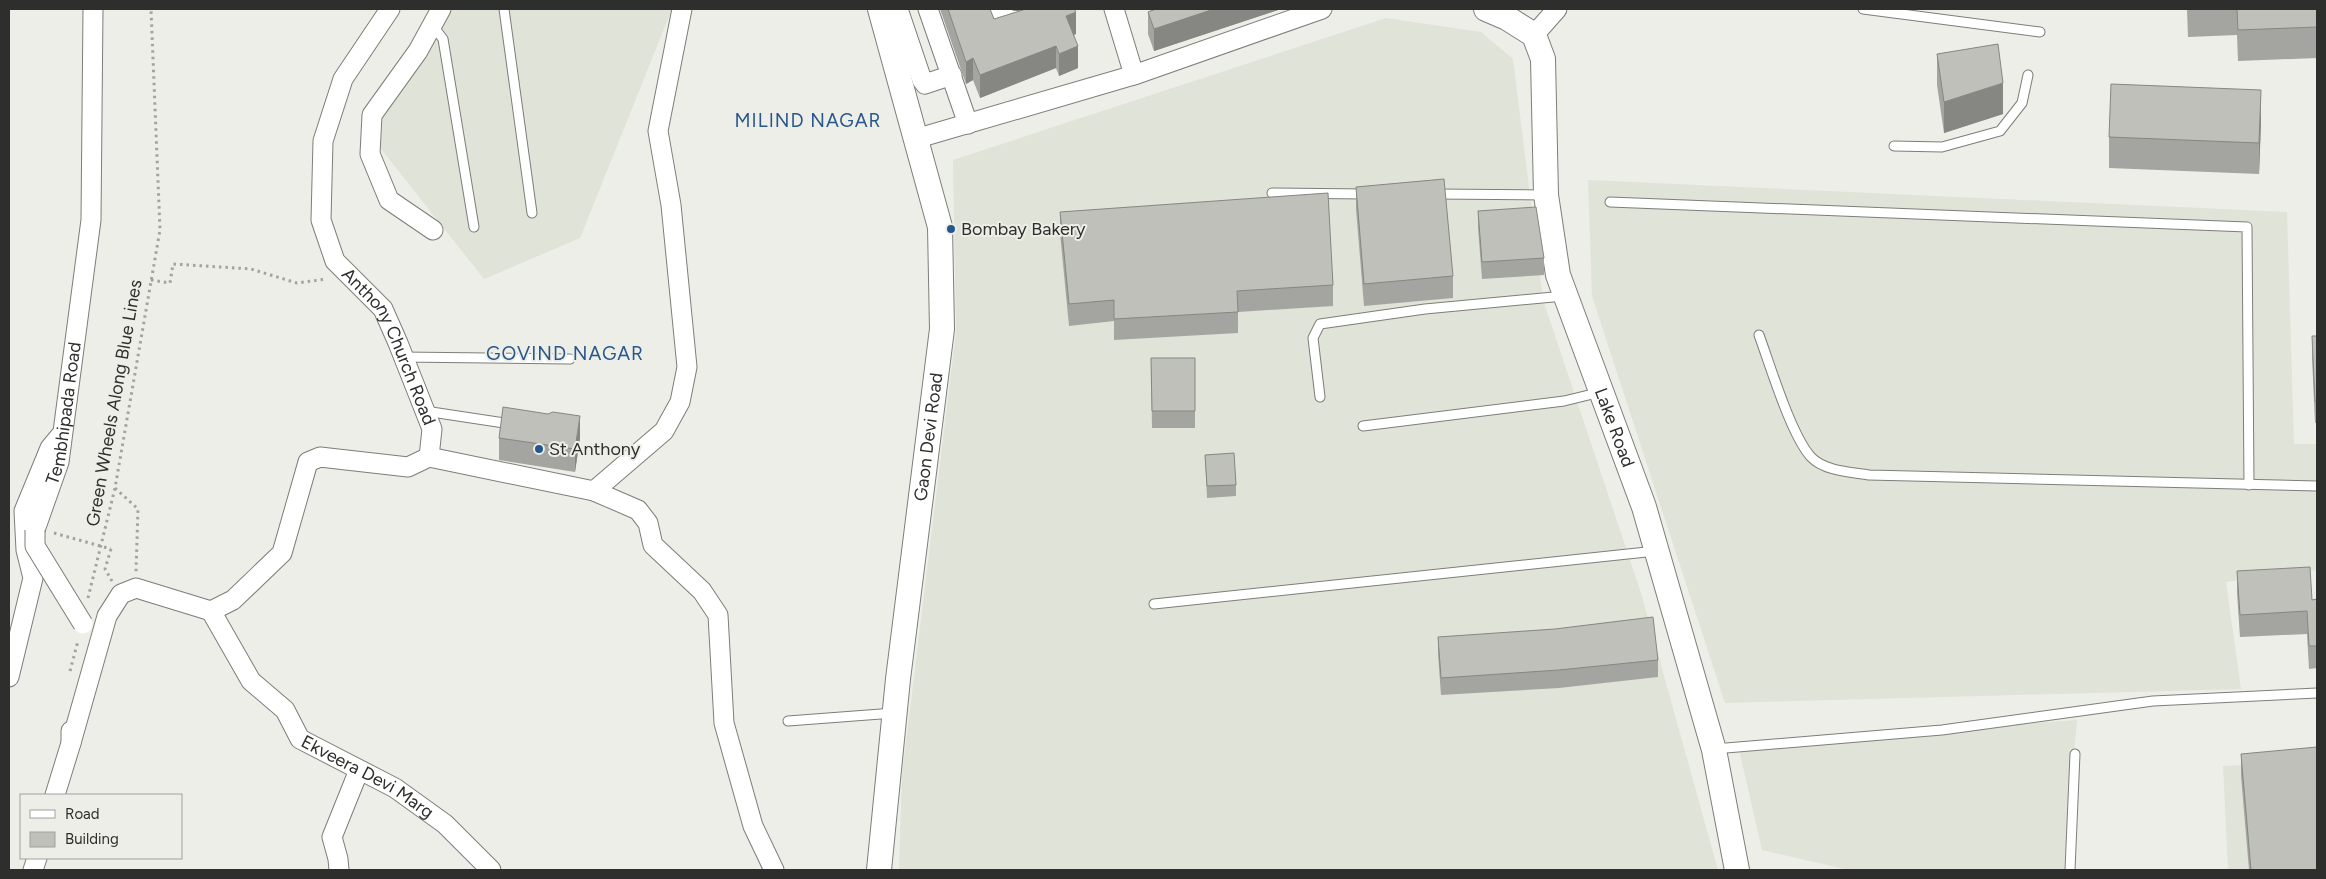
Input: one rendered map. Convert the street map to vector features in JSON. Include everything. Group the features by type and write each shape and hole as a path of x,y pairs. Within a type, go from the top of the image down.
{"street":[{"name":"Tembhipada Road","path":"55,794 71,743 71,712 89,653 89,634 81,628 34,546 43,531 59,462 91,220 93,9"},
{"name":"Anthony Church Road","path":"390,9 343,79 324,141 321,220 335,261 382,309 432,429 429,457"},
{"path":"433,230 389,200 370,154 372,116 433,26 441,9"},
{"path":"594,491 664,431 680,402 687,367 671,205 658,130 682,9"},
{"name":"Gaon Devi Road","path":"879,870 895,713 942,329 940,227 914,139 880,9"},
{"path":"898,9 925,84 952,75"},
{"path":"928,9 968,124"},
{"path":"1000,9 1001,13 1009,20 1022,21 1058,9"},
{"path":"1114,9 1134,75"},
{"path":"914,139 1134,75 1322,9"},
{"path":"1486,9 1507,18 1534,35 1550,12"},
{"name":"Lake Road","path":"1534,35 1543,59 1546,195 1558,275 1644,507 1714,750 1737,870"},
{"path":"9,677 33,578 26,550 24,511 50,448 63,432"},
{"path":"71,743 107,616 128,591 211,611 233,600 282,553 308,462 320,457 408,467 429,457 594,491 638,510 648,524 653,545 702,591 718,615 724,722 753,826 774,870"},
{"name":"Ekveera Devi Marg","path":"211,611 251,681 286,710 300,739 395,788 446,824 491,870"},
{"path":"339,870 332,837 359,770"}],"lane":[{"path":"504,9 532,213"},
{"path":"1863,9 2040,32"},
{"path":"433,26 443,38 474,227"},
{"path":"1894,146 1942,147 2000,131 2022,103 2028,75"},
{"path":"1272,193 1381,194"},
{"path":"1420,194 1546,195"},
{"path":"1610,202 2247,226 2250,485"},
{"path":"1320,397 1313,338 1320,324 1425,309 1566,296"},
{"path":"1759,335 1797,435 1811,458 1831,469 1869,475 2317,486"},
{"path":"402,357 570,359"},
{"path":"1363,426 1564,401 1601,392"},
{"path":"425,411 520,426"},
{"path":"1154,604 1656,551"},
{"path":"1714,750 1942,730 2152,701 2317,693"},
{"path":"788,721 895,713"},
{"path":"2070,870 2075,754"}],"path":[{"name":"Green Wheels Along Blue Lines","path":"87,604 115,488 160,230 151,9"},
{"path":"151,280 170,282 173,264 251,269 297,283 351,277"},
{"path":"115,488 138,509 128,591"},
{"path":"43,531 111,549 105,569 128,591"},
{"path":"68,680 81,628"}],"shaded area":[{"path":"448,9 672,9 580,238 484,279 370,135"},
{"path":"1386,18 1481,32 1513,59 1543,300 1641,593 1718,870 899,870 902,775 956,332 953,160"},
{"path":"1588,180 2287,212 2294,444 2317,444 2317,570 2226,582 2241,689 1725,703 1592,296"},
{"path":"2077,720 2064,870 1849,870 1762,850 1738,745"},
{"path":"2317,761 2317,870 2228,870 2223,766"}],"building":[{"path":"948,9 990,9 994,19 1026,9 1074,9 1076,12 1066,16 1078,46 1059,54 1056,46 980,75 973,58 966,62"},
{"path":"1156,9 1214,9 1154,29 1148,12"},
{"path":"2237,9 2317,9 2317,27 2238,30"},
{"path":"1998,44 2003,83 1944,102 1937,54"},
{"path":"2111,84 2261,90 2259,143 2109,137"},
{"path":"1444,179 1453,276 1364,284 1356,187"},
{"path":"1328,193 1333,285 1237,291 1238,312 1114,319 1114,300 1069,304 1060,212"},
{"path":"1536,207 1544,258 1482,262 1478,211"},
{"path":"2312,336 2317,336 2317,401 2315,401"},
{"path":"1151,358 1195,358 1195,411 1152,411"},
{"path":"503,407 548,414 553,412 580,416 575,449 499,438"},
{"path":"1234,453 1236,485 1207,486 1205,455"},
{"path":"2310,567 2312,600 2317,599 2317,646 2309,646 2307,611 2240,615 2237,571"},
{"path":"1653,617 1658,660 1559,670 1441,678 1438,637 1555,629"},
{"path":"2317,747 2317,870 2251,870 2241,754"}],"place":[{"name":"Bombay Bakery","path":"951,229"},
{"name":"St Anthony","path":"539,449"}],"district":[{"name":"MILIND NAGAR","path":"808,120"},
{"name":"GOVIND NAGAR","path":"565,353"}]}
